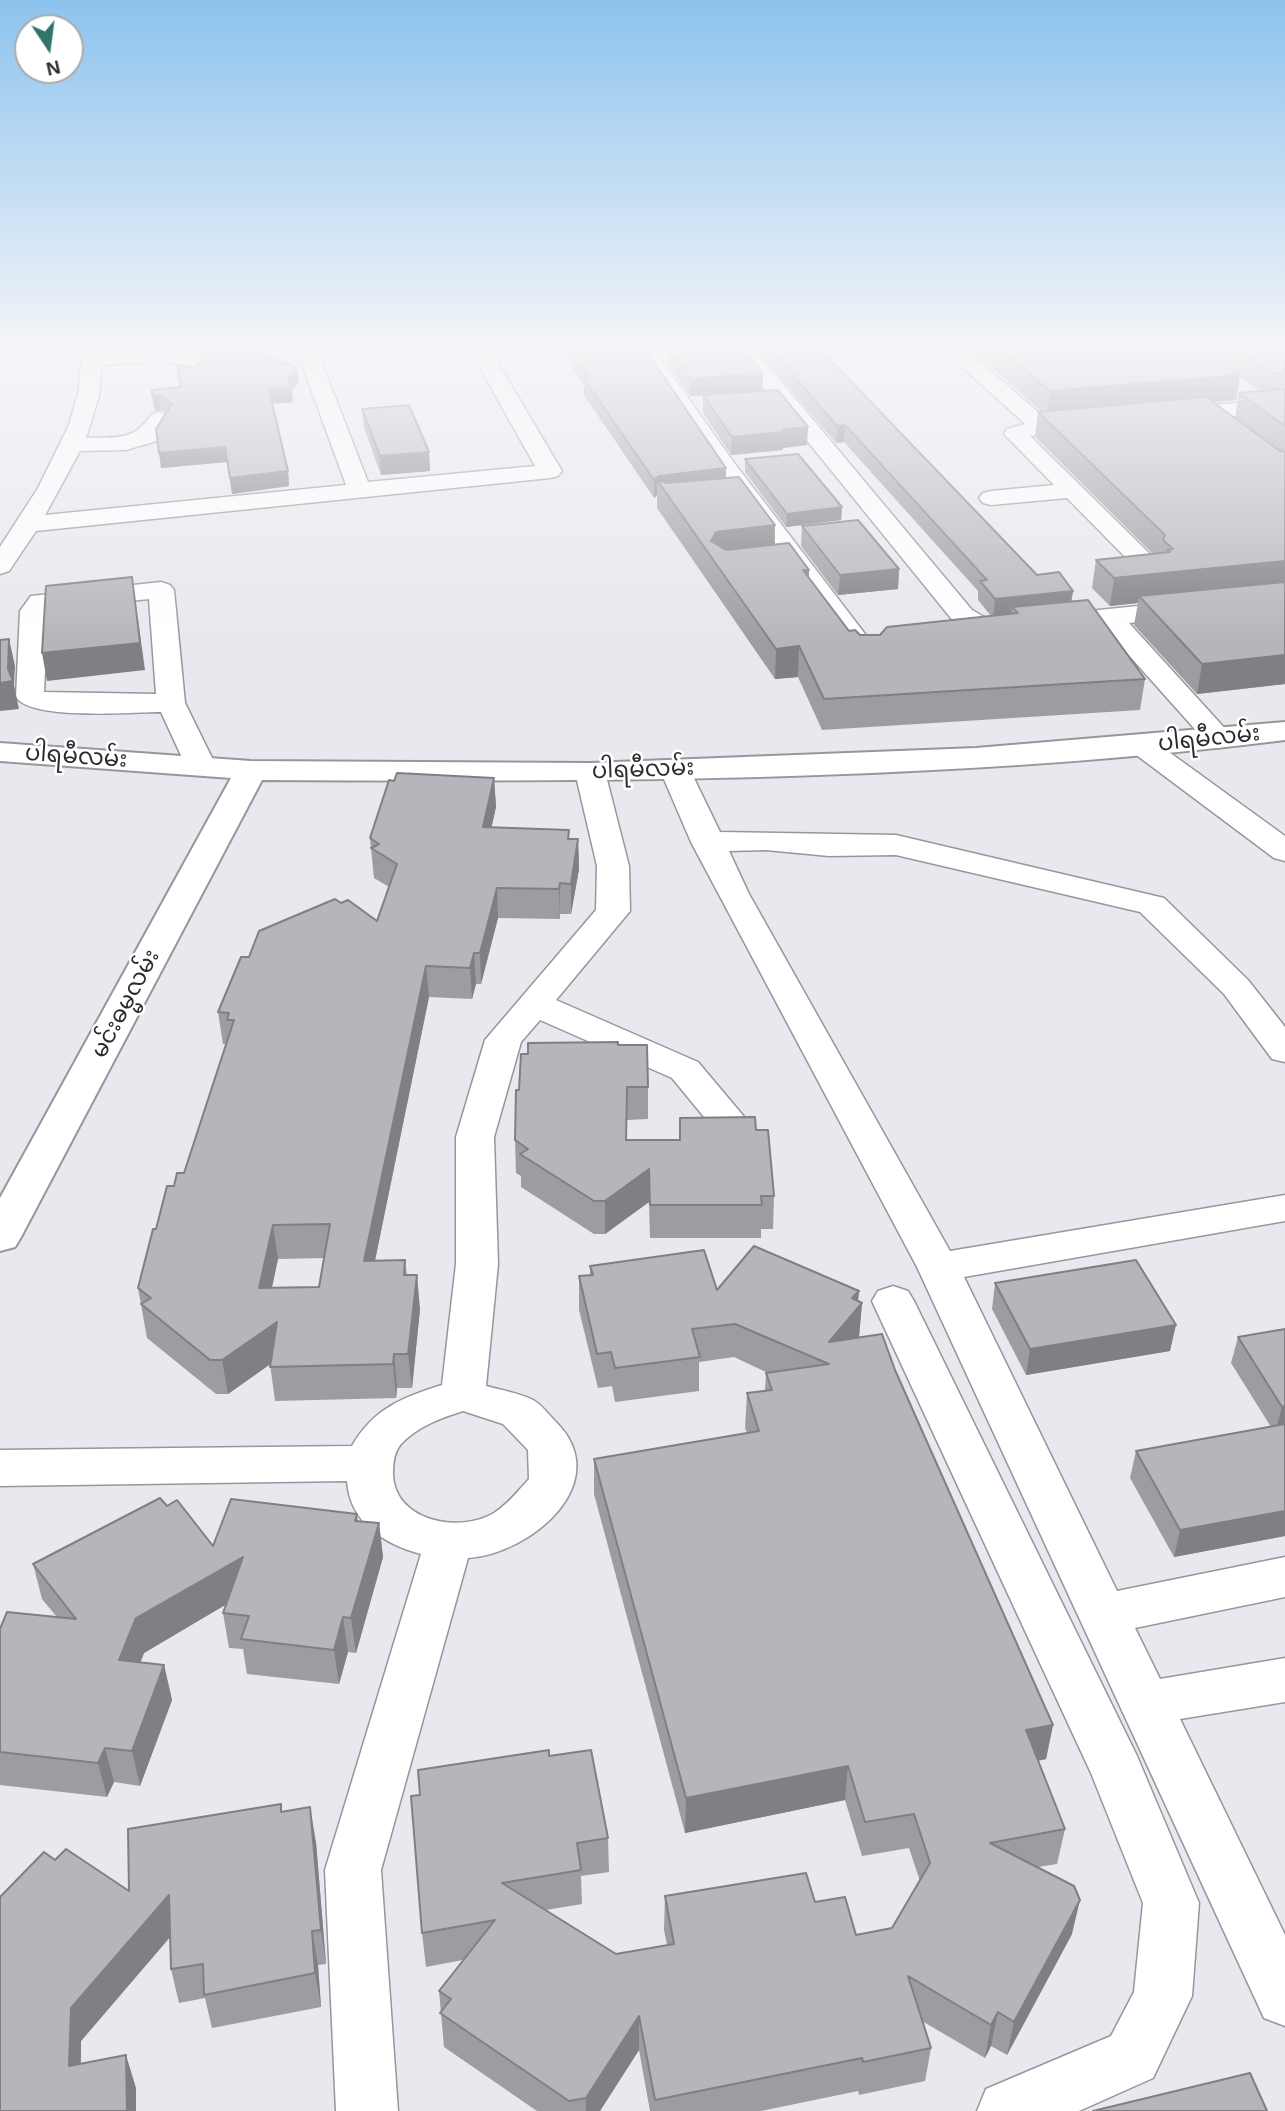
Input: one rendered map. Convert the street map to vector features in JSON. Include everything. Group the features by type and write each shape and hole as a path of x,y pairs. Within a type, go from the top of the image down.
{"main road":[{"name":"ပါရမီလမ်း","path":"0,752 200,764 251,770 590,772 976,757 1219,739 1285,731"},
{"name":"မင်းဓမ္မလမ်း","path":"0,1237 251,770"}],"street":[{"path":"0,566 28,524 71,447"},
{"path":"343,447 360,491"},
{"path":"28,524 550,471 536,447"},
{"path":"711,447 779,538 784,562 869,646"},
{"path":"821,447 963,616 987,629"},
{"path":"1027,447 1146,564"},
{"path":"803,457 830,455"},
{"path":"724,465 750,462"},
{"path":"991,498 1071,491"},
{"path":"719,496 746,494"},
{"path":"861,529 889,526"},
{"path":"779,538 806,535"},
{"path":"171,703 47,703 30,697 33,611 40,602 161,590 171,703 200,764"},
{"path":"948,632 1285,599"},
{"path":"1110,618 1219,739"},
{"path":"1141,745 1285,851"},
{"path":"675,770 707,842 938,1267 1145,1703 1282,1983"},
{"path":"463,1395 477,1264 475,1136 503,1040 613,911 612,866 590,772"},
{"path":"707,842 766,840 829,846 896,845 1152,905 1236,987 1285,1051"},
{"path":"534,1004 685,1070 732,1125"},
{"path":"938,1267 1285,1208"},
{"path":"893,1301 1118,1773 1171,1903 1163,1996 1132,2057 1008,2111"},
{"path":"463,1395 519,1412 551,1445 552,1483 526,1519 489,1537 449,1542 397,1526 372,1497 368,1463 383,1431 420,1408 463,1395"},
{"path":"0,1468 368,1463"},
{"path":"368,2111 353,1870 449,1542"},
{"path":"1103,1614 1285,1577"},
{"path":"1145,1703 1285,1680"}],"building":[{"path":"158,447 282,447 288,471 230,478 225,447 159,453"},
{"path":"376,447 427,447 429,452 380,456"},
{"path":"631,447 711,447 726,468 659,476 654,480"},
{"path":"865,447 914,447 1037,575 1059,572 1073,591 995,599 980,581 987,580"},
{"path":"1074,447 1274,447 1285,452 1285,561 1114,578 1096,560 1170,552 1167,550 1173,549 1163,540 1165,535"},
{"path":"798,454 842,507 787,514 745,459"},
{"path":"739,477 775,525 716,532 711,541 726,550 789,543 809,570 803,570 849,631 855,630 860,635 880,635 887,627 1018,613 1012,607 1088,600 1145,679 824,699 799,646 776,649 657,480 667,483"},
{"path":"858,520 899,569 840,575 802,526"},
{"path":"132,577 140,643 42,653 46,586"},
{"path":"1285,582 1285,655 1202,664 1139,596"},
{"path":"9,639 8,669 13,681 0,683 0,640"},
{"path":"397,773 494,778 483,827 569,830 568,839 578,839 571,884 560,883 559,889 497,888 480,953 474,953 470,968 426,966 364,1261 405,1260 404,1275 417,1275 408,1354 394,1354 393,1364 270,1367 277,1322 222,1360 210,1360 141,1304 151,1298 138,1288 167,1186 174,1186 177,1173 184,1173 234,1020 227,1020 229,1013 218,1012 241,957 249,957 259,931 335,899 341,903 348,900 377,921 397,864 371,848 379,844 370,838 389,780 394,781","holes":["330,1224 319,1287 259,1288 273,1225"]},
{"path":"618,1042 618,1045 647,1045 648,1087 627,1087 626,1140 680,1140 680,1118 755,1117 756,1130 768,1130 774,1196 761,1196 762,1205 650,1205 649,1169 605,1201 594,1201 520,1154 528,1149 515,1140 516,1090 519,1090 521,1054 528,1054 528,1043"},
{"path":"754,1246 859,1291 852,1298 862,1303 829,1342 882,1334 895,1370 1053,1725 1026,1730 1065,1829 990,1843 1074,1886 1080,1900 1014,2022 998,2012 991,2025 908,1976 931,2048 863,2062 862,2058 655,2100 639,2016 586,2098 569,2101 440,2013 451,1999 439,1991 495,1920 422,1933 411,1796 420,1795 418,1770 549,1750 549,1756 591,1750 608,1838 577,1843 581,1870 502,1883 616,1954 674,1944 665,1896 806,1873 815,1902 845,1897 856,1935 892,1928 930,1863 914,1814 865,1822 848,1766 686,1798 594,1459 759,1431 747,1393 772,1390 766,1373 829,1364 735,1324 692,1329 700,1357 615,1368 611,1352 597,1354 579,1276 593,1275 590,1266 704,1250 717,1290"},
{"path":"1136,1260 1176,1325 1030,1349 995,1283"},
{"path":"1285,1329 1285,1406 1282,1407 1238,1337"},
{"path":"1285,1424 1285,1511 1180,1530 1136,1451"},
{"path":"160,1498 167,1506 177,1500 213,1546 231,1499 357,1514 355,1521 379,1523 351,1618 343,1617 334,1650 241,1639 249,1616 223,1613 243,1557 136,1618 119,1660 164,1665 132,1751 105,1748 98,1763 0,1752 0,1629 7,1612 76,1619 33,1564"},
{"path":"281,1804 281,1812 310,1807 321,1930 312,1931 315,1973 204,1995 203,1964 171,1969 169,1895 71,2008 69,2066 126,2055 127,2111 0,2111 0,1897 44,1852 55,1860 66,1849 129,1891 128,1829"},
{"path":"1250,2073 1267,2111 1093,2111"}]}
